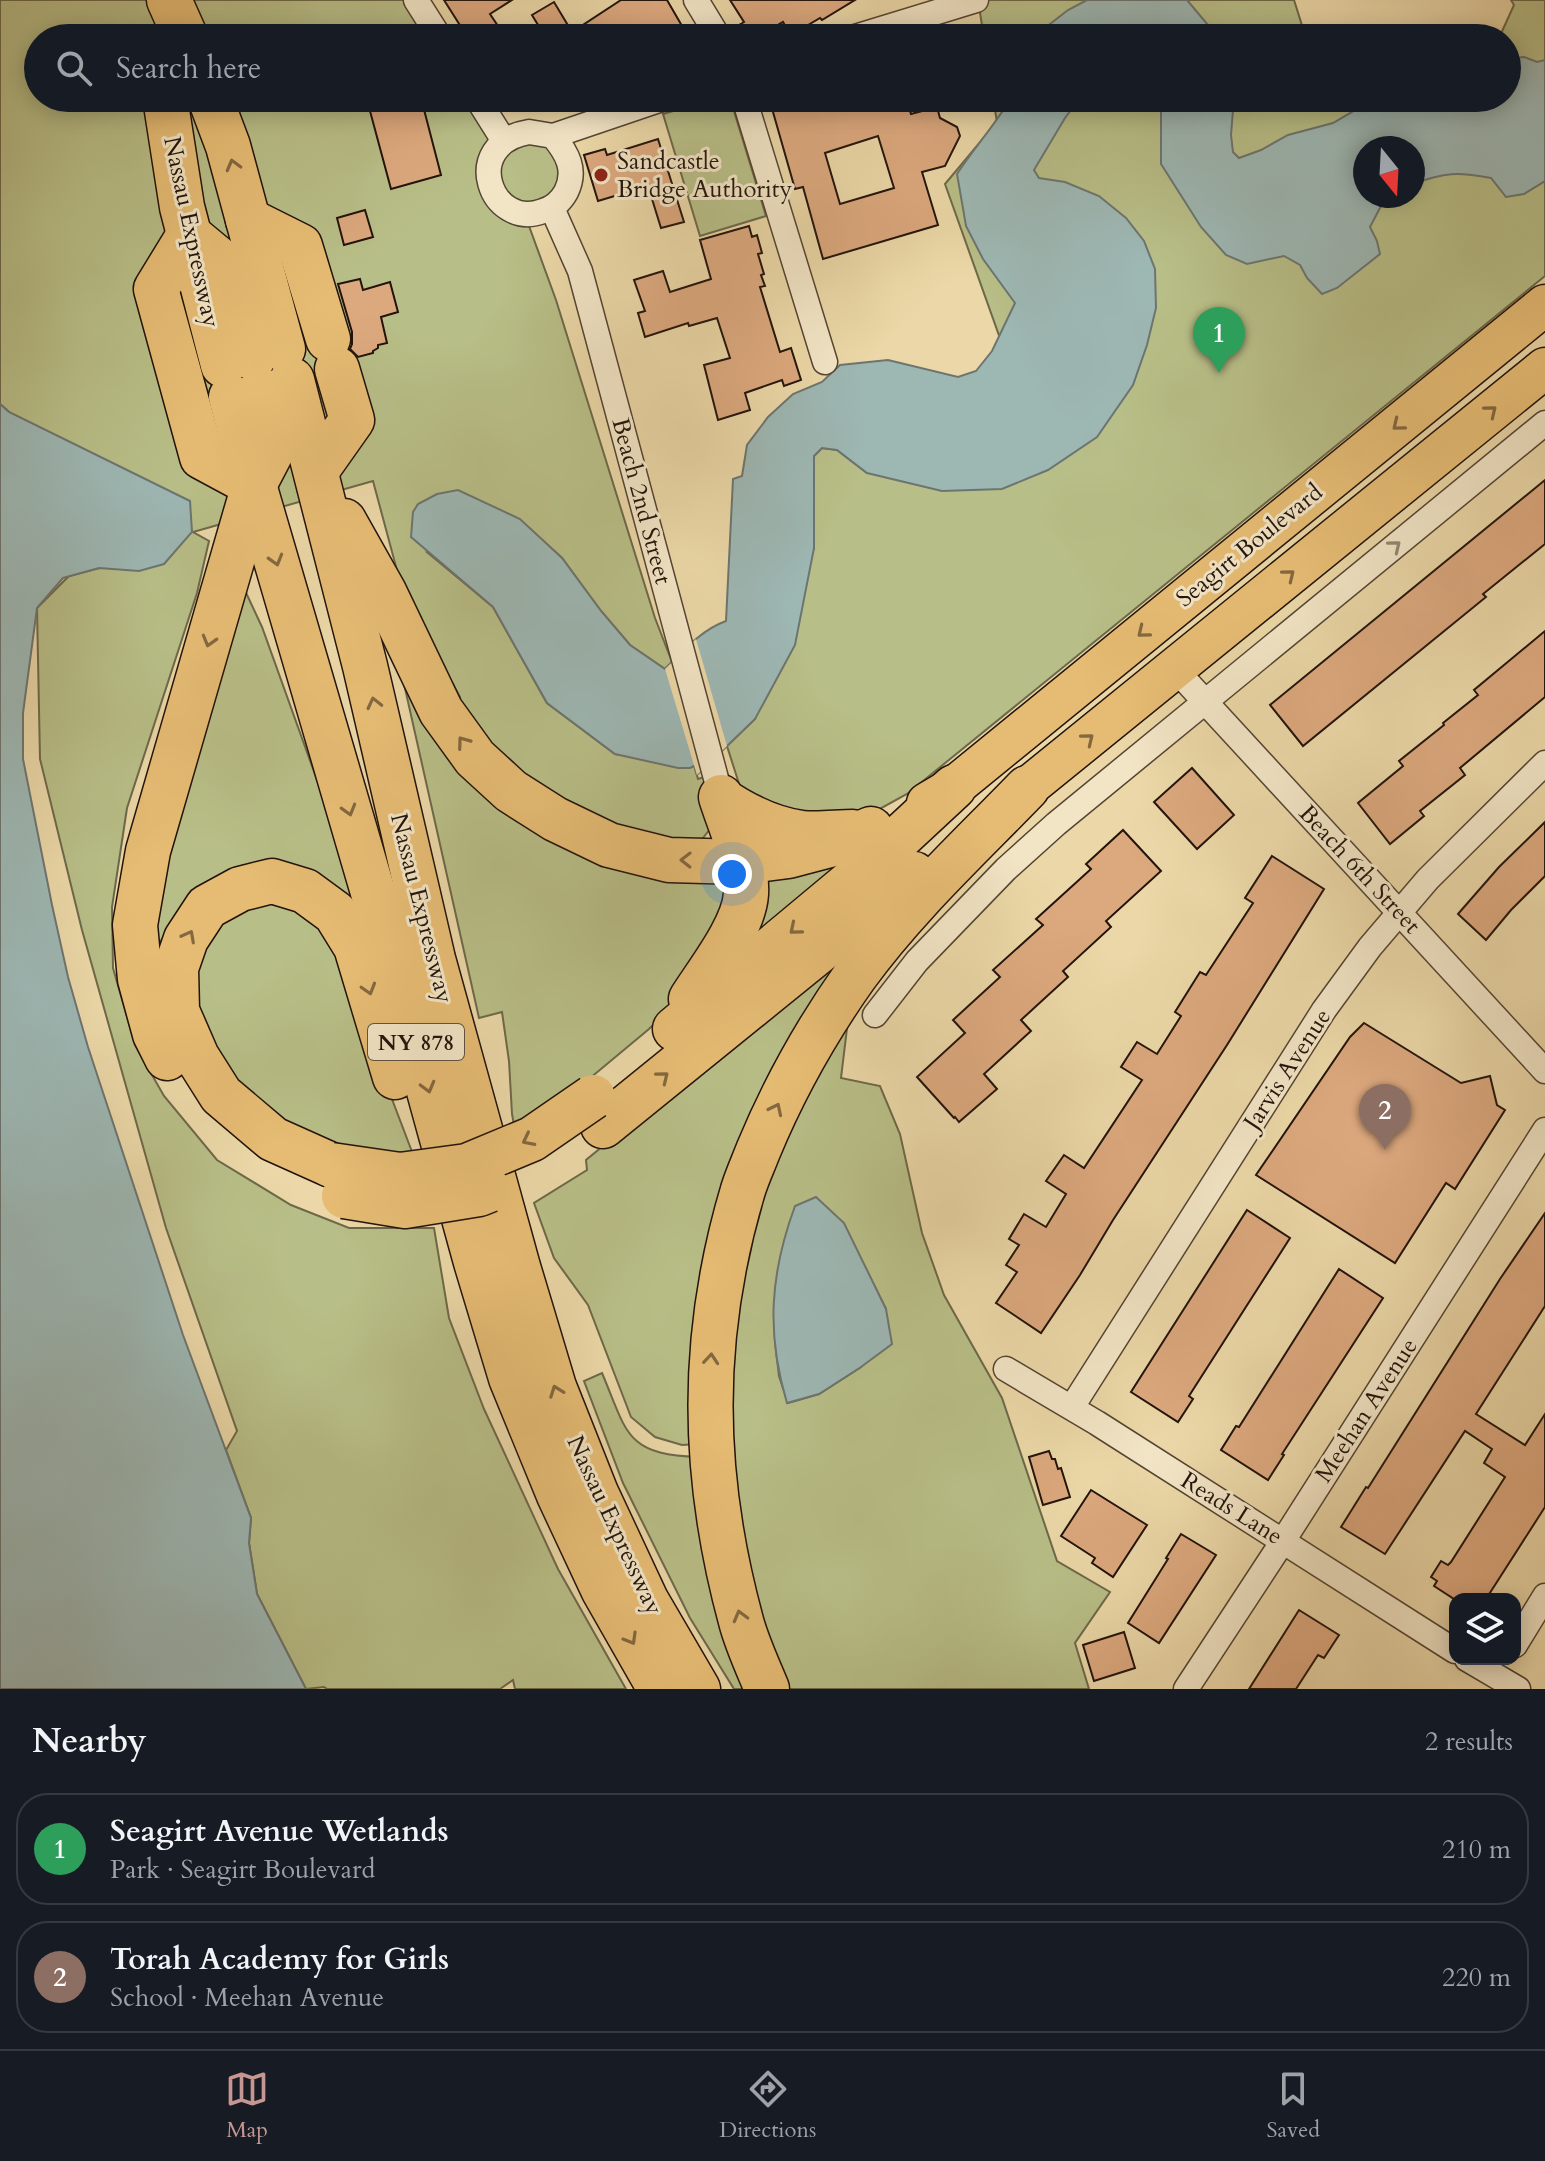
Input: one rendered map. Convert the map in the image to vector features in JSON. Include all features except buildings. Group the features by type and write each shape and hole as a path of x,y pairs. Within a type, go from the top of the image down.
{"highway":[{"path":"151,0 155,24"},
{"path":"169,0 180,24"},
{"name":"Nassau Expressway","path":"167,112 189,235 265,371 316,471 433,959 513,1251 554,1387 596,1493 646,1600 698,1689"},
{"name":"Nassau Expressway","path":"215,112 248,220"},
{"path":"254,485 216,453 265,371 300,246 248,220 244,263 265,371 276,443 254,485 148,851 135,925 140,979 155,1034 182,1089 232,1144 285,1177 336,1180 467,1166 598,1112 1027,788"},
{"path":"189,235 156,289 202,457 254,485"},
{"path":"316,471 384,592 441,711 475,758 511,791 555,819 609,845 669,860 742,862 788,856 841,842 871,829"},
{"name":"Nassau Expressway","path":"254,485 511,1378 559,1495 603,1589 660,1689"},
{"path":"668,1035 738,925 746,895 742,862 716,779"},
{"path":"598,1112 668,1035 855,879 954,787"},
{"path":"767,1689 742,1624 721,1536 710,1449 710,1364 721,1275 743,1188 772,1116 809,1044 857,974 922,895 1027,788"},
{"path":"336,1180 273,1139 221,1095 197,1057 177,1011 176,968 186,939 207,907 240,889 272,881 305,891 335,913 356,947 451,1261 501,1392 554,1502 603,1589"}],"main road":[{"name":"Seagirt Boulevard","path":"871,829 954,787 1545,305"},
{"name":"Seagirt Boulevard","path":"1027,788 1545,368"},
{"path":"716,779 745,813 777,825 804,832 871,829"}],"street":[{"path":"416,0 431,24"},
{"path":"696,0 711,24"},
{"path":"892,24 948,4 976,0"},
{"path":"486,112 504,141"},
{"path":"553,136 570,161 569,188 562,199 552,208 525,214 500,202 488,178 489,164 504,141 516,134 529,132 553,136 624,112"},
{"path":"748,112 825,362"},
{"name":"Beach 2nd Street","path":"552,208 580,271 716,779"},
{"path":"875,1015 917,961 1006,869 1056,824 1545,423"},
{"name":"Beach 6th Street","path":"1174,668 1545,1071"},
{"name":"Jarvis Avenue","path":"1072,1407 1324,1010 1399,912 1545,763"},
{"name":"Meehan Avenue","path":"1186,1689 1545,1130"},
{"name":"Reads Lane","path":"1006,1369 1072,1407 1449,1647"},
{"path":"1521,1635 1545,1596"},
{"path":"1478,1665 1518,1689"}],"green space":[{"path":"0,0 411,0 425,24 24,24 24,112 476,112 490,137 543,134 571,175 525,215 556,300 655,618 672,662 665,669 630,645 562,558 520,520 427,552 493,607 547,703 615,754 694,765 698,779 704,777 713,825 703,838 689,844 663,840 583,813 528,778 474,730 453,701 460,697 453,684 444,688 402,589 373,481 193,532 209,541 197,593 127,808 112,907 113,968 135,1045 164,1096 217,1160 291,1205 349,1228 434,1228 449,1318 484,1409 558,1569 626,1689 515,1689 513,1680 500,1689 306,1689 257,1594 249,1543 251,1518 226,1450 237,1431 166,1228 82,930 40,759 37,608 69,576 99,568 9,412 0,404"},
{"path":"978,0 1294,0 1302,24 982,24"},
{"path":"1511,0 1545,0 1545,276 907,794 876,811 834,822 765,813 741,790 727,746 755,719 814,548 814,456 822,448 837,450 867,473 1047,470 945,184 997,122 995,112 1521,112 1521,24 1505,24 1514,5"},
{"path":"734,112 766,216 700,236 663,114"},
{"path":"235,569 262,627 349,869 369,944 336,893 190,897 158,945 140,923"},
{"path":"402,675 514,800 736,886 674,1004 649,1029 547,1114 515,1131 502,1012 479,1018"},
{"path":"849,856 719,965 752,871"},
{"path":"242,895 320,910 414,1157 331,1147 251,1104 210,1059 188,952"},
{"path":"866,930 762,1097 698,1444 682,1445 655,1437 631,1417 588,1305 554,1258 534,1203 587,1170 586,1160"},
{"path":"849,1012 841,1078 880,1086 900,1134 922,1233 944,1295 1002,1398 1057,1561 1110,1592 1075,1643 1089,1689 784,1689 758,1628 725,1450 730,1322 771,1152","holes":["869,1275 886,1309 861,1367 819,1394 788,1403 779,1376 775,1342"]},
{"path":"602,1373 624,1425 642,1445 674,1455 698,1457 757,1689 734,1689 690,1618 623,1483 584,1381"}],"water":[{"path":"1087,0 1187,0 1207,24 1050,24"},
{"path":"1521,57 1537,62 1545,60 1545,181 1524,194 1506,197 1491,178 1460,174 1425,180 1425,136 1353,136 1353,208 1380,208 1370,227 1380,254 1337,288 1322,294 1300,265 1284,256 1247,264 1226,255 1201,227 1161,164 1161,112 1233,112 1233,152 1239,158 1288,135 1333,123 1352,112 1521,112"},
{"path":"1002,112 1070,112 1034,170 1039,178 1065,182 1099,196 1126,218 1144,241 1155,269 1156,308 1133,385 1097,437 1048,470 1002,489 942,491 867,473 837,450 822,448 814,456 814,548 795,645 755,719 697,775 694,766 678,768 615,754 547,703 493,607 411,537 413,512 418,504 437,494 458,490 520,519 562,558 630,645 665,669 700,635 726,621 733,479 742,476 747,445 768,417 793,394 822,382 840,365 888,360 958,377 976,371 992,351 1015,303 983,259 966,226 957,174"},
{"path":"0,404 9,412 190,501 192,532 164,564 139,571 99,568 63,578 37,608 23,713 23,759 68,977 88,1047 183,1335 251,1518 249,1543 257,1594 306,1689 0,1689"},
{"path":"816,1197 844,1223 886,1309 892,1344 819,1394 787,1403 776,1352 776,1280 795,1206"}],"pier":[{"path":"696,639 727,746 697,775 665,669"}],"place":[{"name":"Sandcastle Bridge Authority","path":"601,175"},
{"name":"Seagirt Avenue Wetlands","path":"1219,373"},
{"name":"Torah Academy for Girls","path":"1385,1150"}]}
